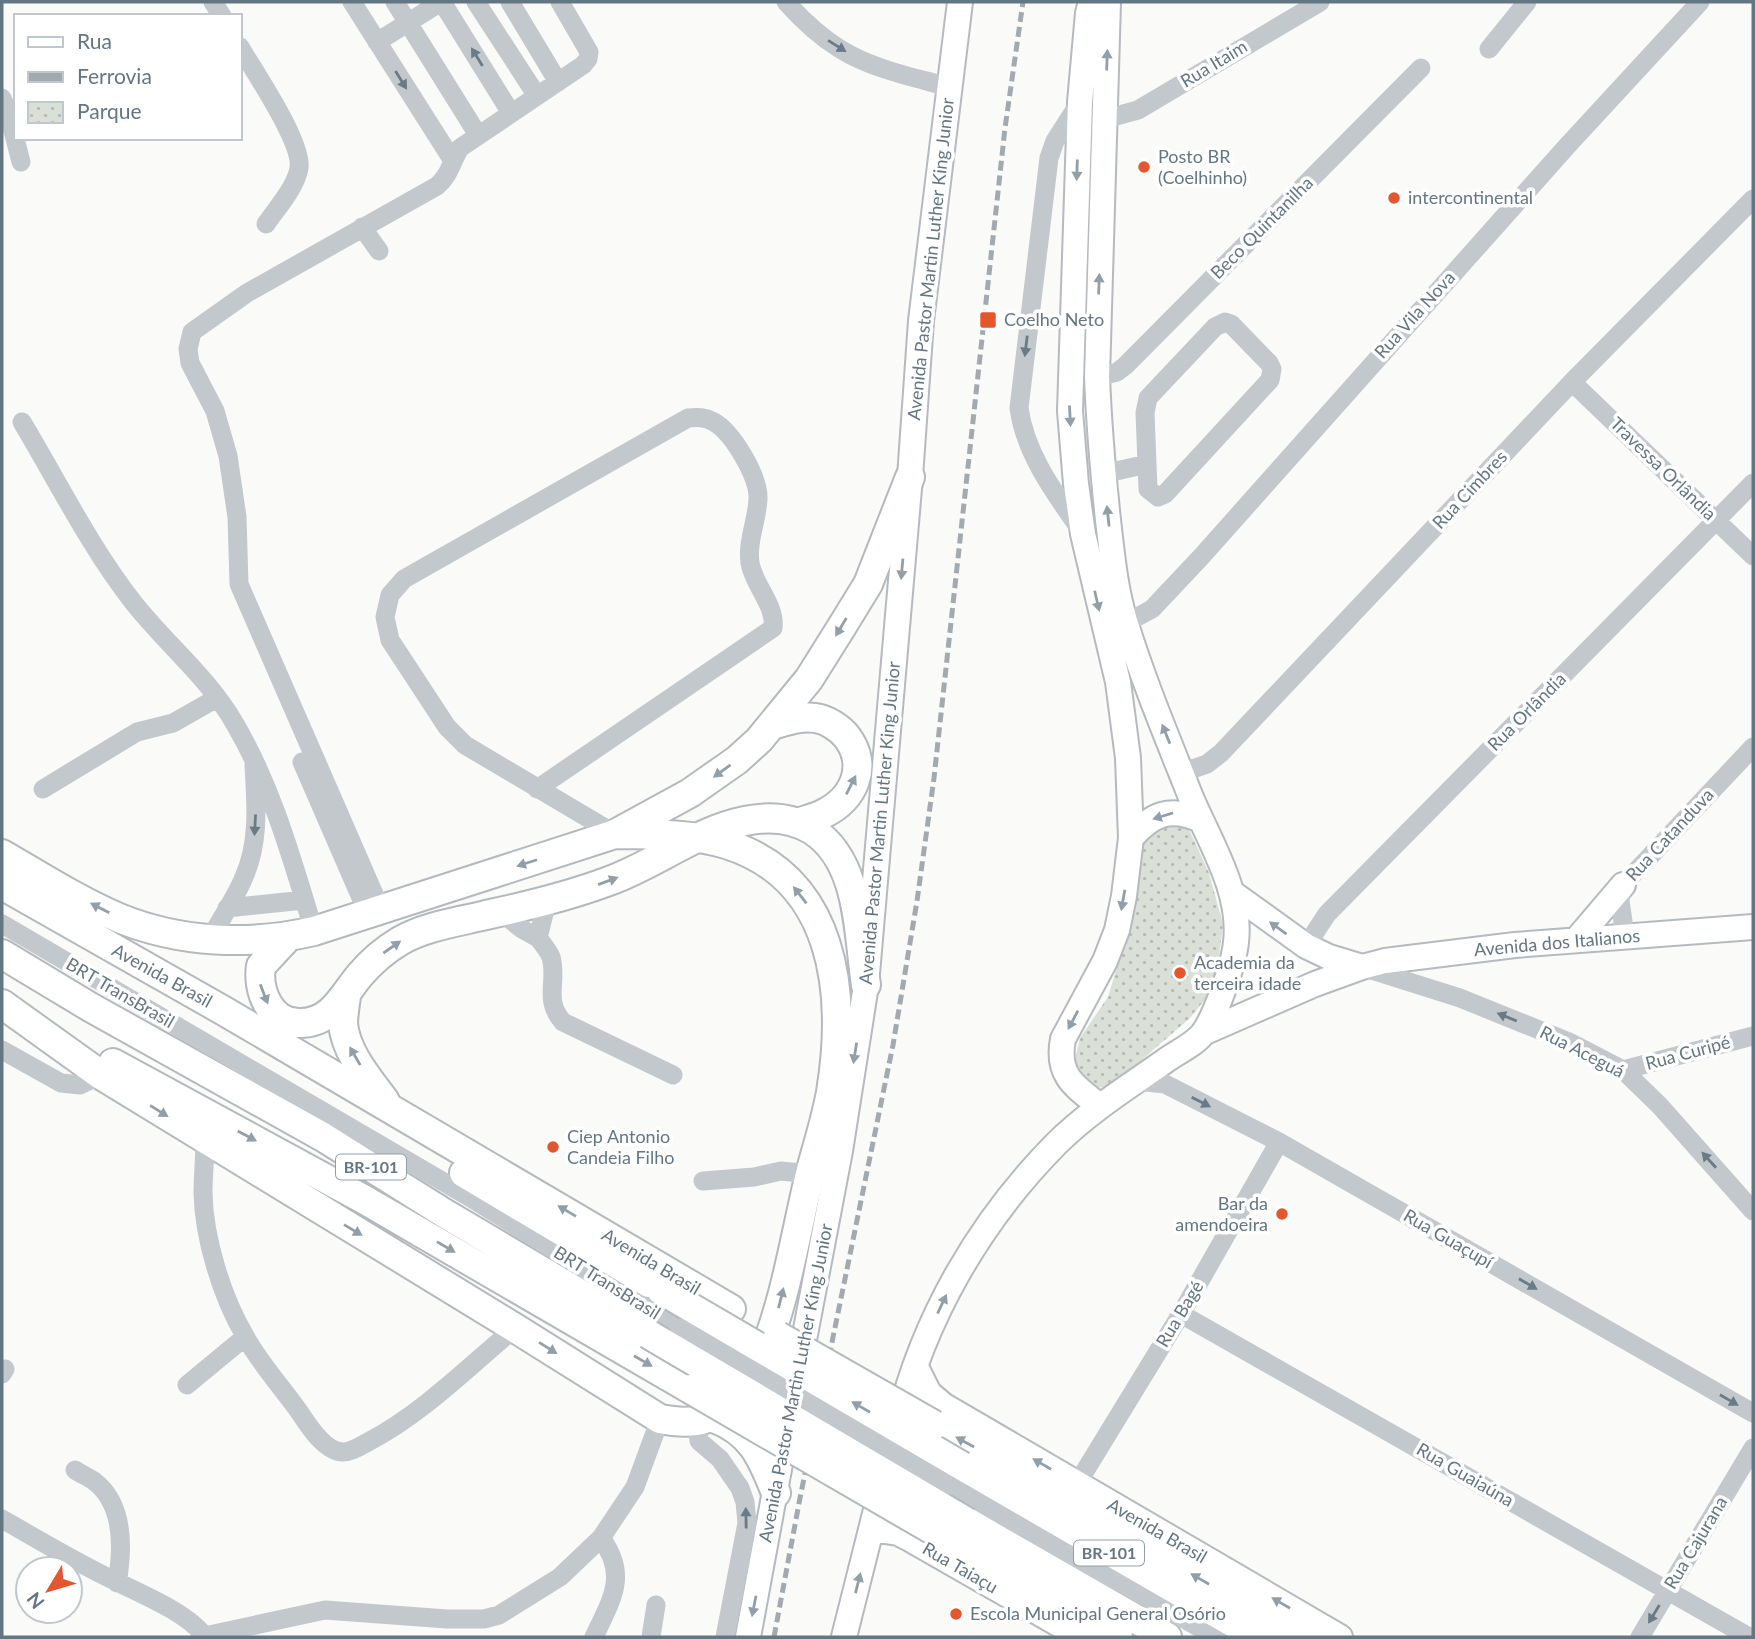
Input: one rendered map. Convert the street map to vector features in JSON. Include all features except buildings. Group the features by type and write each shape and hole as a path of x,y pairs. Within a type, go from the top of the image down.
{"highway":[{"path":"615,834 714,777 744,754 772,725 809,679 867,584 910,477"},
{"path":"772,725 798,718 818,718 845,734 859,759 859,769 848,794 824,813 797,823"},
{"path":"301,934 261,966 259,978 266,1002 276,1014 299,1024 310,1022 332,1011 346,996 358,976 375,959 401,940 431,928 547,901 610,881 696,838 742,822 779,818 797,823 824,839 844,866 853,895 866,985"},
{"path":"6,1015 660,1419 680,1423 704,1419 730,1405 751,1377 771,1336 831,1091 836,1031 831,956 819,922 789,880 753,856 726,844 696,838 615,834"},
{"name":"Avenida Brasil","path":"2,854 120,918 164,932 210,939 256,940 301,934 615,834"},
{"name":"Avenida Brasil","path":"2,885 224,1011 731,1309 1301,1637"},
{"name":"Avenida Brasil","path":"2,905 214,1024 661,1290 951,1482 1258,1637"},
{"name":"BR-101","path":"2,954 90,1007 323,1137 444,1213 667,1333 959,1531 1167,1637"},
{"path":"2,972 90,1007"},
{"path":"346,996 343,1023 348,1044 390,1108"},
{"path":"6,1015 139,1076 365,1200 690,1389 959,1531 1118,1637"},
{"path":"704,1419 730,1424 751,1442 776,1493"}],"main road":[{"name":"Avenida Pastor Martin Luther King Junior","path":"747,1637 840,1151 866,985 921,321 960,2"},
{"path":"1091,2 1080,102 1070,411 1083,534 1118,682 1128,758 1131,838 1117,930 1105,961 1063,1038 1061,1063 1066,1076 1077,1089 1100,1106"},
{"path":"844,1637 904,1396 950,1288 1002,1203 1058,1142 1100,1106 1203,1033 1233,965 1237,939 1231,891 1147,687 1118,598 1103,474 1097,377 1108,2"},
{"path":"1131,838 1156,817 1170,812 1188,814 1201,820"},
{"path":"1577,939 1623,885"},
{"name":"Avenida dos Italianos","path":"1231,891 1306,946 1329,957 1362,967"},
{"name":"Avenida dos Italianos","path":"1203,1033 1362,967 1406,958 1577,939 1753,927"},
{"name":"Avenida Brasil","path":"916,1367 929,1393 943,1405 1340,1637"},
{"name":"Rua Taiaçu","path":"872,1529 898,1533 910,1539 1081,1637"}],"street":[{"path":"352,2 453,161"},
{"path":"396,2 478,135"},
{"path":"377,42 442,2 511,113"},
{"path":"476,2 537,96"},
{"path":"510,2 558,82"},
{"path":"375,912 239,584 237,517 229,456 215,411 190,363 188,349 192,332 247,293 437,186 446,179 460,148 583,65 589,58 589,52 559,2"},
{"path":"786,2 807,25 841,50 883,68 949,87"},
{"name":"Rua Itaim","path":"1105,119 1138,110 1320,2"},
{"path":"1489,49 1527,2"},
{"name":"Rua Vila Nova","path":"1126,623 1152,609 1193,565 1567,145 1700,2"},
{"path":"242,50 293,138 298,156 299,167 295,180 267,224"},
{"name":"Beco Quintanilha","path":"1097,377 1117,372 1125,366 1421,68"},
{"path":"2,98 14,135"},
{"path":"1080,102 1055,141 1049,158 1019,408 1024,435 1033,453 1083,534"},
{"path":"15,140 21,162"},
{"name":"Rua Cimbres","path":"1181,773 1207,764 1221,753 1572,382 1753,199"},
{"path":"362,227 379,251"},
{"path":"1225,322 1231,324 1269,363 1272,375 1270,380 1165,494 1158,497 1148,489 1147,464 1145,413 1148,398 1215,327 1225,322"},
{"name":"Travessa Orlândia","path":"1572,382 1753,556"},
{"path":"537,789 773,628 774,620 756,580 748,550 758,500 757,487 753,474 730,436 715,422 701,416 688,418 404,579 390,595 385,617 390,640 447,727 465,745 537,789 615,834"},
{"path":"22,422 133,602 234,720 274,802 304,900 301,934"},
{"path":"1103,474 1147,464"},
{"name":"Rua Orlândia","path":"1306,946 1326,914 1753,483"},
{"path":"43,789 137,732 173,723 217,698"},
{"name":"Rua Catanduva","path":"1625,936 1620,900 1623,885 1753,747"},
{"path":"210,939 245,876 253,850 257,823 254,757"},
{"path":"227,908 304,900"},
{"path":"538,938 547,901"},
{"path":"501,912 538,938 551,959 553,1008 563,1022 673,1075"},
{"name":"BRT TransBrasil","path":"2,924 471,1198 667,1333"},
{"name":"BRT TransBrasil","path":"2,940 463,1210 667,1333 951,1482 1216,1637"},
{"name":"Rua Aceguá","path":"1362,967 1484,1008 1569,1042 1623,1070 1660,1106 1753,1211"},
{"name":"Rua Curipé","path":"1623,1070 1753,1036"},
{"path":"2,1050 61,1083 80,1085 101,1075"},
{"name":"Rua Guaçupí","path":"1137,1080 1165,1084 1279,1142 1753,1413"},
{"path":"205,1140 203,1194 206,1221 226,1298 245,1337 305,1420 327,1445 337,1451 351,1451 395,1427 432,1400 515,1328"},
{"name":"Rua Bagé","path":"1077,1484 1181,1314 1279,1142"},
{"path":"703,1181 754,1177 781,1171 810,1174"},
{"name":"Rua Guaiaúna","path":"1181,1314 1749,1637"},
{"path":"187,1385 245,1337"},
{"path":"2,1520 181,1615 203,1637 270,1630 325,1610 484,1619 499,1615 523,1602 560,1577 601,1538 635,1488 660,1419"},
{"path":"704,1419 696,1434 699,1441 720,1459 740,1488 745,1502 747,1524 725,1637"},
{"name":"Rua Cajurana","path":"1640,1637 1753,1448"},
{"path":"75,1470 96,1482 110,1501 118,1521 122,1556 117,1583"},
{"name":"BRT TransBrasil","path":"951,1482 1194,1637"},
{"path":"594,1637 612,1597 617,1577 610,1550 601,1538"},
{"path":"651,1637 656,1605"}],"green space":[{"path":"1174,815 1189,829 1209,873 1223,924 1218,965 1211,992 1190,1018 1113,1085 1097,1088 1083,1079 1074,1063 1080,1038 1108,997 1131,921 1144,838"}],"railway":[{"path":"774,1637 893,1045 917,901 934,778 1005,128 1023,2"}],"place":[{"name":"Posto BR (Coelhinho)","path":"1144,167"},
{"name":"intercontinental","path":"1394,198"},
{"name":"Coelho Neto","path":"988,320"},
{"name":"Academia da terceira idade","path":"1180,973"},
{"name":"Ciep Antonio Candeia Filho","path":"553,1147"},
{"name":"Bar da amendoeira","path":"1282,1214"},
{"name":"Escola Municipal General Osório","path":"956,1614"}]}
